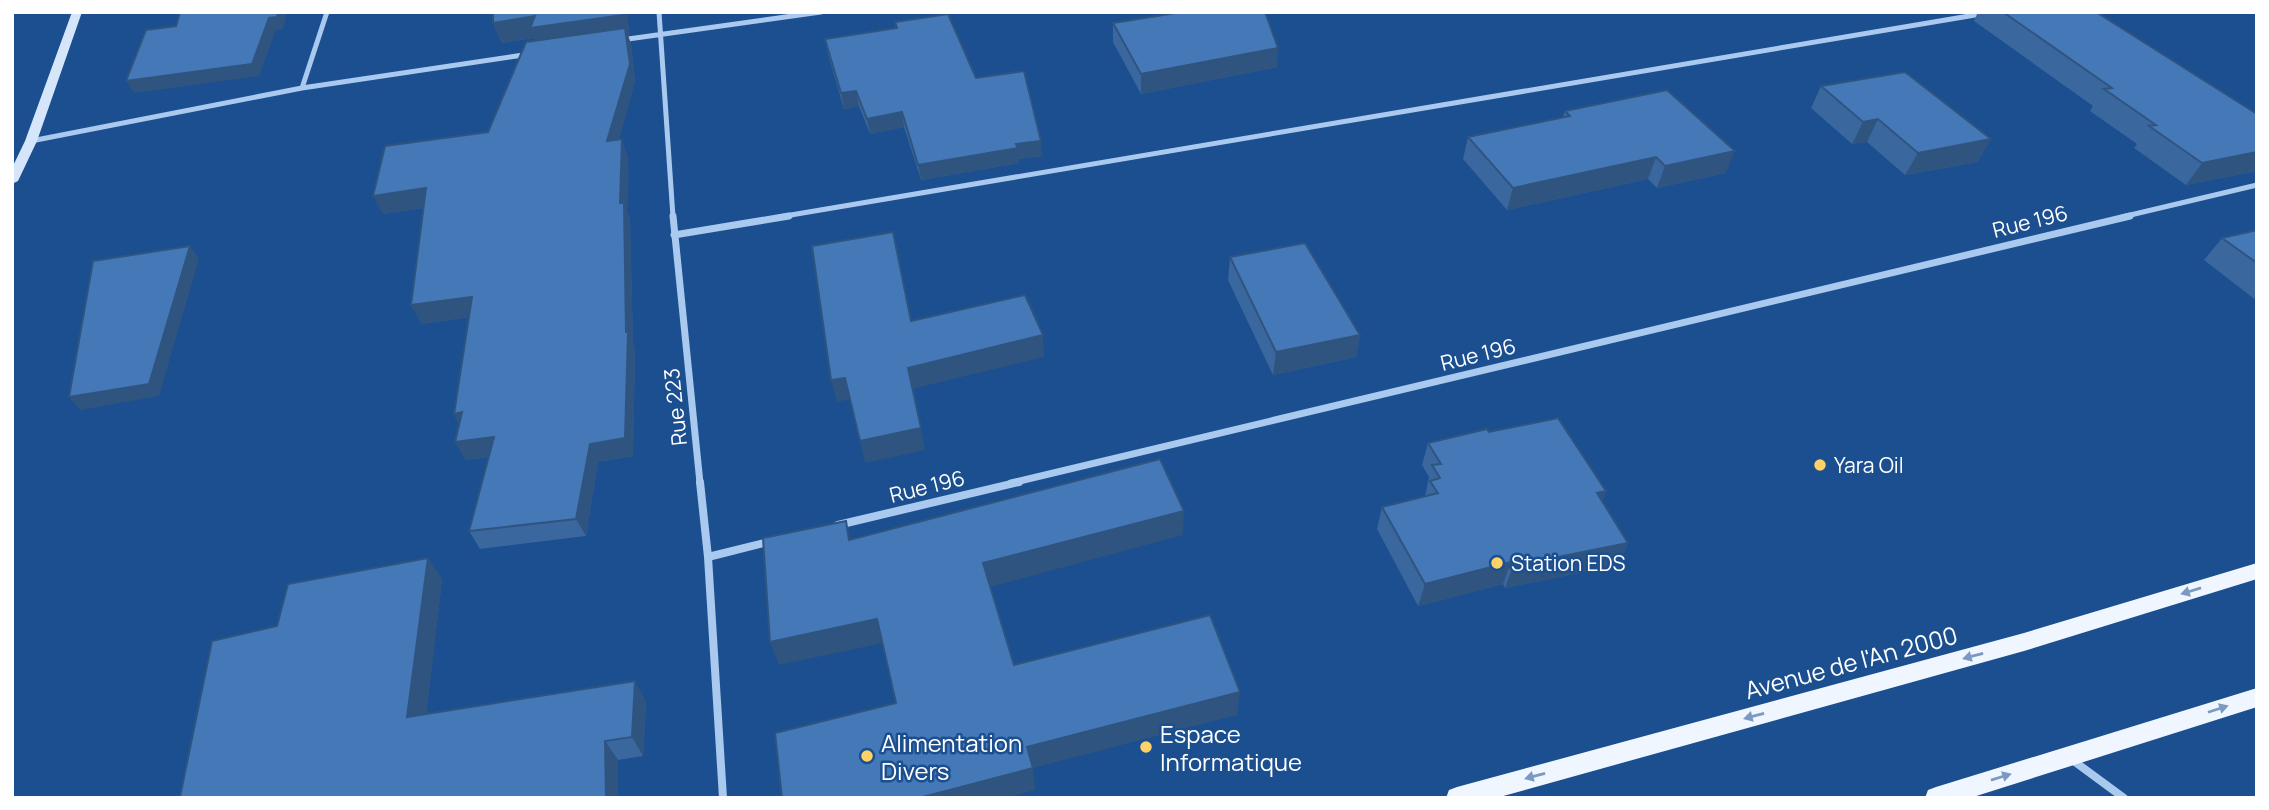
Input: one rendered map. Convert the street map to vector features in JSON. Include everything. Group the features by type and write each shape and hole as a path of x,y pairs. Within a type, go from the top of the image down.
{"main road":[{"name":"Avenue de l'An 2000","path":"1457,798 2024,642 2257,571"},
{"path":"1936,798 2257,697"}],"street":[{"path":"12,181 31,141 78,12"},
{"path":"302,89 327,12"},
{"name":"Rue 223","path":"659,12 674,235 708,557 723,798"},
{"path":"620,40 821,12"},
{"path":"674,235 1993,12"},
{"path":"31,141 302,89 537,53"},
{"name":"Rue 196","path":"830,527 2257,185"},
{"path":"708,557 776,540"},
{"path":"2068,756 2124,798"}],"building":[{"path":"180,12 278,12 277,17 269,18 252,64 126,81 146,30 176,26"},
{"path":"493,12 623,12 623,15 530,28 535,16 493,23"},
{"path":"1182,12 1265,12 1278,48 1141,74 1113,23"},
{"path":"2003,12 2096,12 2257,114 2257,152 2202,163 2149,126 2156,125 2104,89 2112,88"},
{"path":"948,14 976,78 1024,71 1041,141 1016,144 1018,148 918,165 902,112 867,119 856,91 841,93 825,39 897,28 895,22"},
{"path":"625,28 630,64 607,141 622,139 620,203 624,203 628,332 625,438 590,444 576,519 469,531 494,437 455,442 462,412 454,414 472,297 411,305 426,188 373,196 385,146 488,132 526,42"},
{"path":"1905,72 1991,139 1918,153 1878,119 1863,122 1821,86"},
{"path":"1667,90 1735,151 1665,166 1656,157 1513,188 1468,137 1570,116 1565,111"},
{"path":"2257,230 2257,263 2222,238"},
{"path":"893,232 911,321 1025,295 1043,335 908,368 921,428 860,441 845,378 831,380 812,246"},
{"path":"1305,243 1360,335 1276,352 1230,257"},
{"path":"190,246 149,384 69,397 93,261"},
{"path":"1558,418 1606,491 1597,493 1628,543 1513,566 1511,562 1425,584 1382,507 1438,493 1430,481 1440,478 1432,465 1441,464 1428,443 1487,429 1489,432"},
{"path":"1160,459 1184,511 983,563 1014,665 1210,615 1240,692 1027,747 1033,768 919,798 782,798 775,733 896,703 877,619 770,642 763,538 846,521 849,540"},
{"path":"428,558 407,717 635,681 632,737 605,741 606,798 177,798 180,797 212,641 277,626 288,584"}],"place":[{"name":"Yara Oil","path":"1820,465"},
{"name":"Station EDS","path":"1497,563"},
{"name":"Espace Informatique","path":"1146,747"},
{"name":"Alimentation Divers","path":"867,756"}]}
